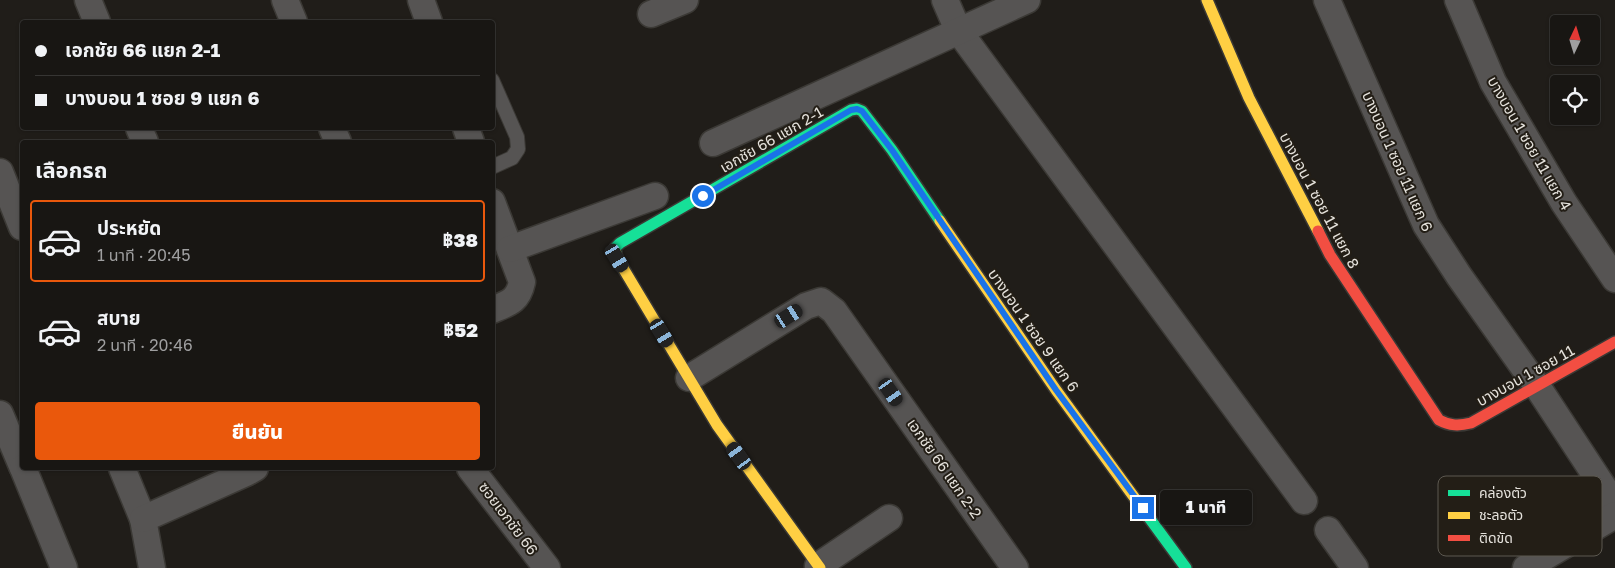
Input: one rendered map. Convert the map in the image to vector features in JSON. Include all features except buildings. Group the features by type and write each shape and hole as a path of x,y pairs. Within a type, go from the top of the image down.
{"street":[{"path":"88,0 96,20"},
{"path":"285,0 293,20"},
{"path":"421,0 428,20"},
{"path":"650,14 685,0"},
{"path":"945,0 958,30 1304,501"},
{"path":"713,144 1027,0"},
{"name":"บางบอน 1 ซอย 11 แยก 8","path":"1207,0 1249,98 1330,255 1439,420 1447,425"},
{"name":"บางบอน 1 ซอย 11 แยก 6","path":"1327,0 1426,226 1537,386 1596,476"},
{"name":"บางบอน 1 ซอย 11 แยก 4","path":"1458,0 1493,82 1564,203 1615,278"},
{"name":"เอกชัย 66 แยก 2-1","path":"819,567 716,425 617,258 615,248 620,243 842,115 857,109"},
{"name":"บางบอน 1 ซอย 9 แยก 6","path":"857,109 862,111 892,150 1056,390 1186,568"},
{"path":"0,172 20,222"},
{"path":"510,249 655,196"},
{"path":"495,210 522,282 520,293 512,302 495,309"},
{"name":"เอกชัย 66 แยก 2-2","path":"689,378 806,306 821,301 834,311 1015,568"},
{"name":"บางบอน 1 ซอย 11","path":"1447,425 1454,426 1471,423 1615,342"},
{"path":"0,414 20,460"},
{"path":"24,470 64,568"},
{"path":"123,470 143,519 152,568"},
{"path":"143,519 252,470"},
{"name":"ซอยเอกชัย 66","path":"472,470 547,568"},
{"name":"บางบอน 1 ซอย 11 แยก 6","path":"1602,484 1615,504"},
{"path":"1602,523 1615,515"},
{"path":"819,567 889,518"},
{"path":"1328,530 1355,568"},
{"path":"1526,568 1546,556"}],"lane":[{"path":"495,87 516,137 518,149 512,158 495,166"}],"traffic: fast":[{"path":"616,253 615,248 620,243 851,110 857,109 862,111 892,150 940,221"},
{"path":"1142,508 1186,568"}],"traffic: slow":[{"path":"1207,0 1249,98 1318,231"},
{"path":"940,221 1056,390 1142,508"},
{"path":"616,253 617,258 717,425 820,568"}],"traffic: jam":[{"path":"1318,231 1330,255 1439,420 1443,422 1455,425 1471,423 1615,342"}],"route":[{"path":"703,196 851,110 857,109 862,111 892,150 1056,390 1143,508"}]}
